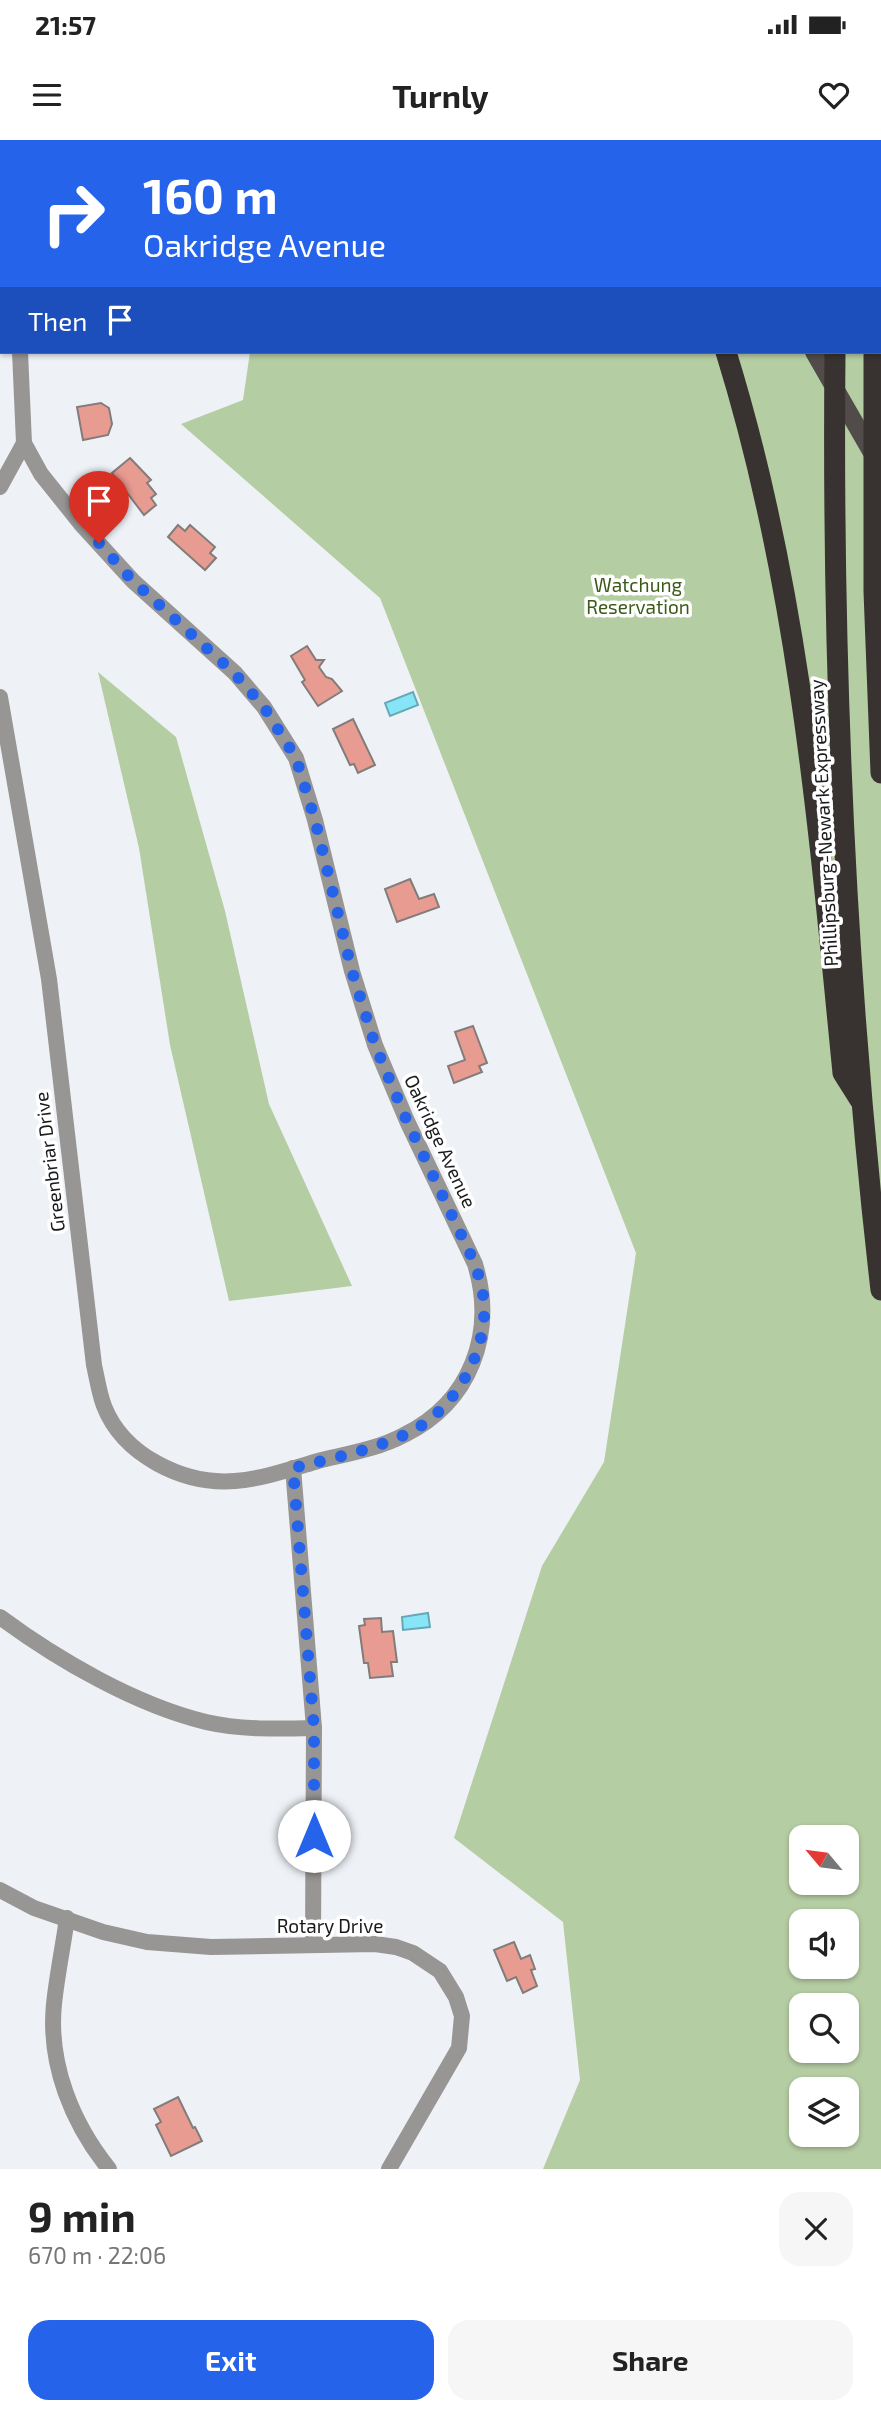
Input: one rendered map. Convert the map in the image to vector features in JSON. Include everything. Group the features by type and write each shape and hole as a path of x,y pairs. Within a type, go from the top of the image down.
{"highway":[{"path":"727,354 764,496 795,650 814,784 843,1073 862,1103"},
{"name":"Phillipsburg-Newark Expressway","path":"835,354 835,584 846,866 862,1103 881,1290"},
{"path":"874,354 874,591 881,773"}],"main road":[{"path":"815,354 881,468"}],"street":[{"name":"Oakridge Avenue","path":"20,354 24,443 41,474 81,524 133,581 234,673 257,698 296,758 315,820 352,971 375,1045 407,1121 475,1264 481,1283 484,1315 477,1351 465,1378 443,1406 405,1435 293,1468"},
{"path":"0,487 24,443"},
{"name":"Greenbriar Drive","path":"0,696 49,979 94,1365 104,1408 121,1435 132,1446 159,1464 186,1475 212,1481 237,1481 293,1468"},
{"path":"293,1468 314,1728 313,1945"},
{"path":"0,1617 30,1640 86,1674 145,1701 207,1722 269,1729 314,1728"},
{"name":"Rotary Drive","path":"0,1890 34,1908 103,1933 148,1942 211,1947 375,1944 413,1953 440,1971 456,1997 461,2016 459,2048 389,2169"},
{"path":"67,1919 54,2006 57,2059 70,2106 80,2128 108,2169"}],"green space":[{"name":"Watchung Reservation","path":"250,354 863,354 881,380 881,2169 543,2169 580,2080 563,1922 454,1838 542,1566 604,1462 636,1253 380,598 181,424 243,400"},
{"path":"98,672 176,737 225,911 269,1104 352,1286 229,1301 170,1045 139,848"}],"water":[{"path":"413,692 418,705 390,716 385,703"},
{"path":"428,1613 430,1627 403,1630 402,1617"}],"building":[{"path":"101,403 109,408 112,424 108,435 83,440 77,407"},
{"path":"130,458 151,480 147,483 156,494 151,498 156,505 144,515 112,473"},
{"path":"178,525 185,531 190,525 215,547 210,553 216,558 205,570 168,537"},
{"path":"307,646 316,660 324,660 319,667 342,691 318,706 302,682 305,680 291,656"},
{"path":"353,719 375,765 358,773 354,764 350,765 333,729"},
{"path":"410,879 419,899 434,894 439,907 397,922 385,889"},
{"path":"473,1026 487,1063 479,1066 482,1072 454,1083 448,1066 465,1060 455,1032"},
{"path":"381,1618 382,1632 393,1631 397,1662 391,1662 393,1676 370,1678 368,1663 364,1663 359,1626 365,1625 364,1619"},
{"path":"514,1942 521,1959 530,1955 535,1969 531,1970 537,1986 523,1993 516,1977 507,1981 494,1950"},
{"path":"178,2097 202,2141 171,2156 156,2125 161,2122 154,2109"}],"route":[{"path":"99,543 133,581 234,673 264,707 296,758 315,820 352,971 375,1045 407,1121 475,1264 481,1283 484,1315 477,1351 456,1392 433,1416 405,1435 382,1444 293,1468 314,1728 314,1836"}]}
